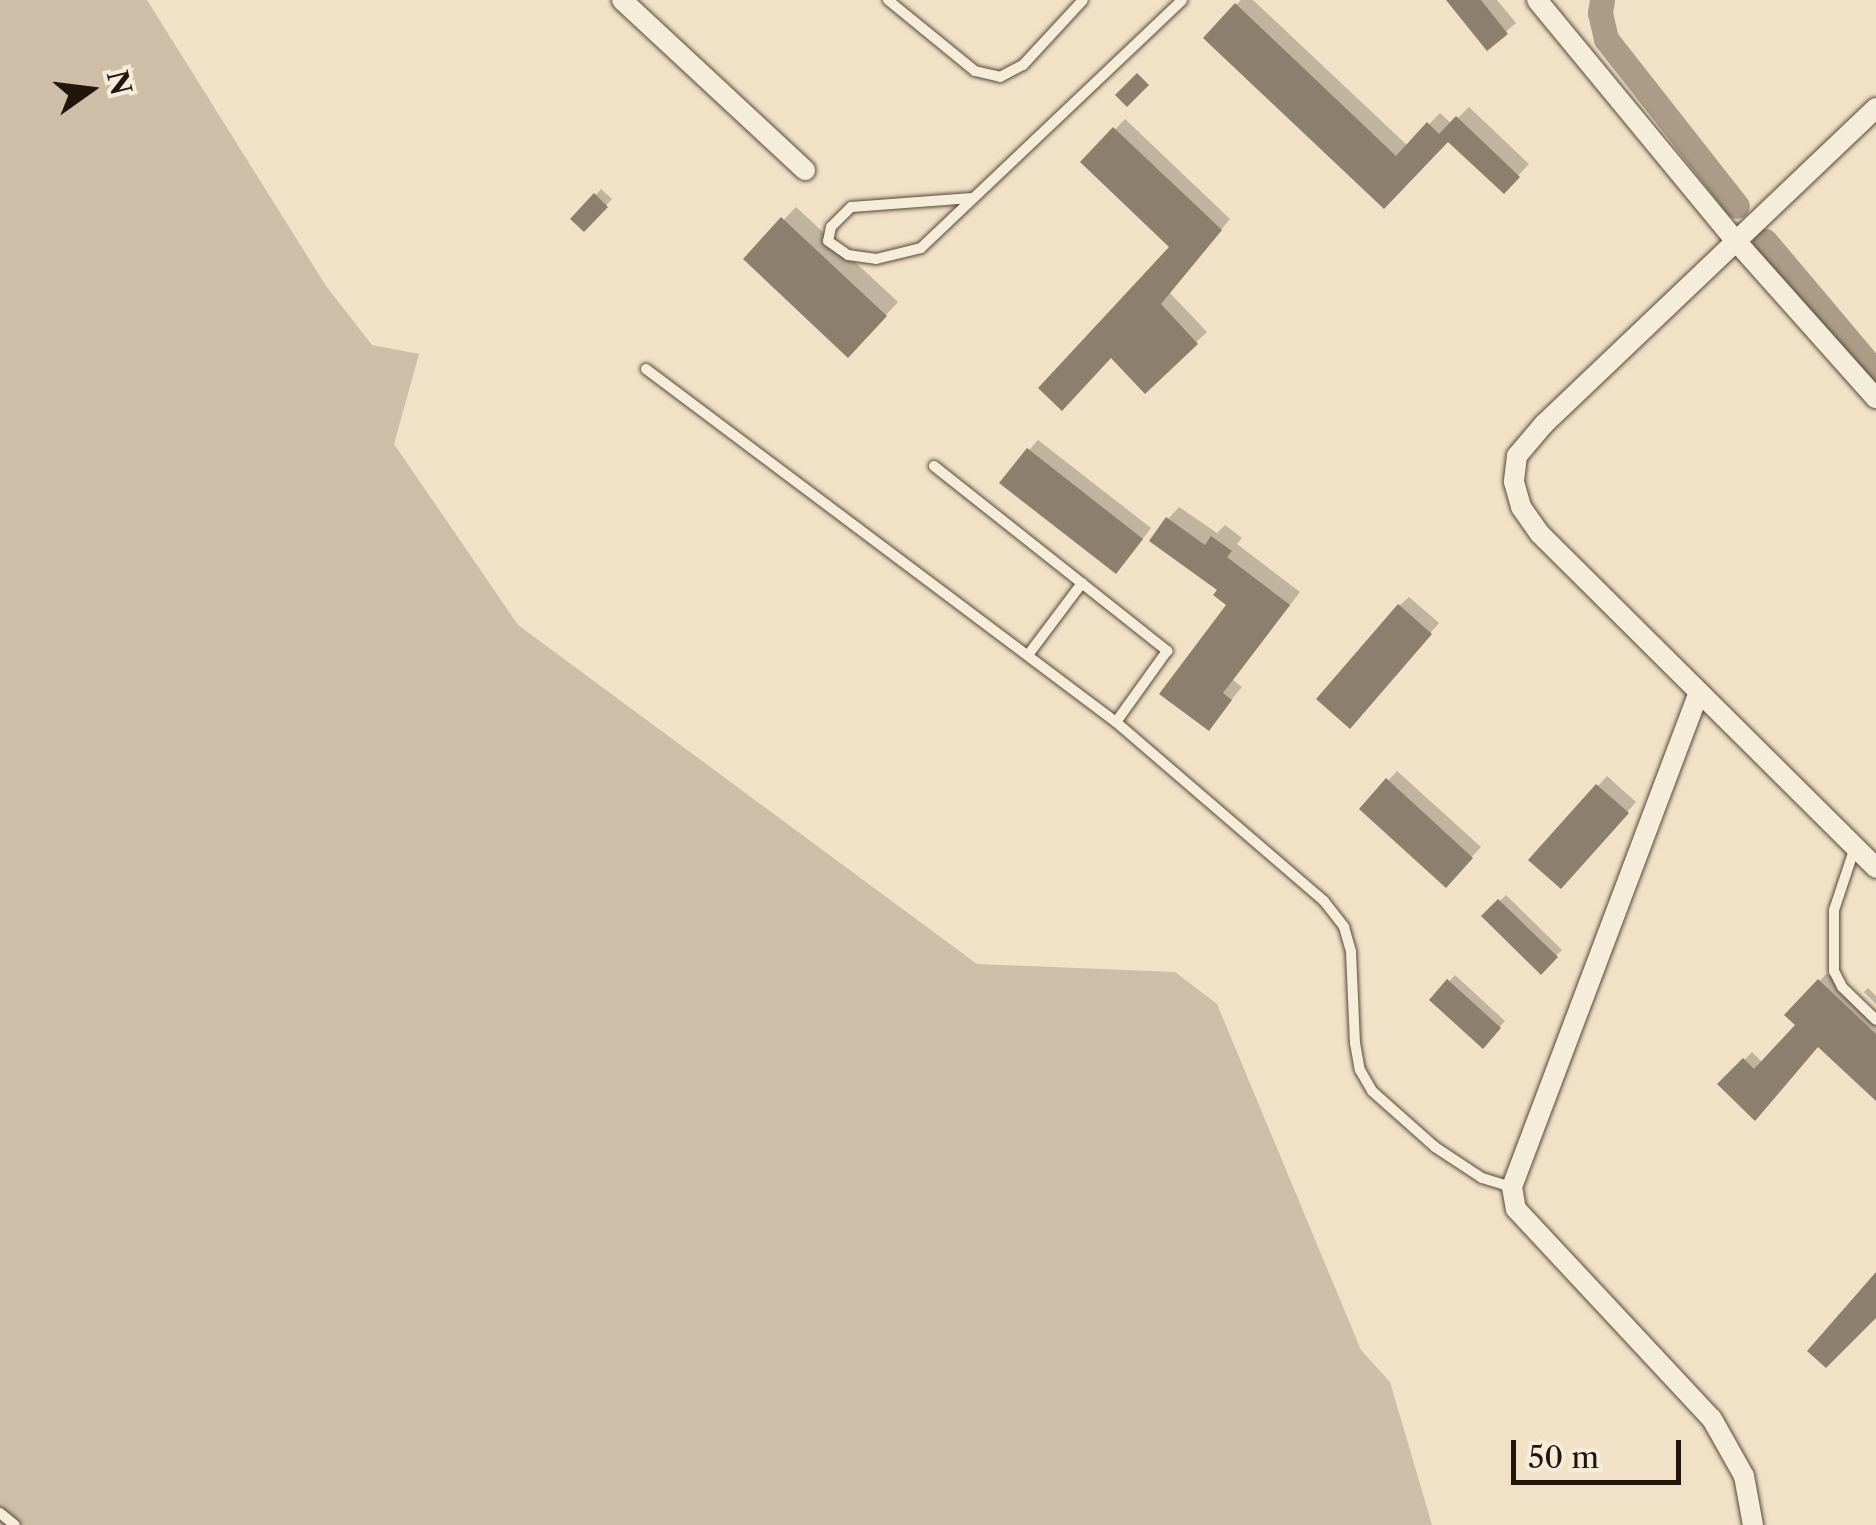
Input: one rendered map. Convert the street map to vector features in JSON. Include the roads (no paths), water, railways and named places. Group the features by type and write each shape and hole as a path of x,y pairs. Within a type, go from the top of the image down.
{"street":[{"path":"622,0 804,170"},
{"path":"1537,0 1735,240 1876,398"},
{"path":"1876,108 1544,424 1517,456 1514,482 1521,507 1540,534 1876,868"},
{"path":"1700,692 1512,1188 1516,1209 1712,1419 1744,1476 1753,1525"}],"lane":[{"path":"888,0 975,71 1000,77 1023,65 1083,0"},
{"path":"972,198 850,207 831,227 828,241 848,255 900,256 920,248 1182,0"},
{"path":"646,369 1116,722 1338,916 1356,978 1355,1043 1360,1070 1372,1091 1435,1146 1482,1178 1512,1188"},
{"path":"934,466 1167,650 1116,722"},
{"path":"1028,656 1082,583"},
{"path":"1855,847 1834,910 1834,971 1842,987 1876,1020"},
{"path":"0,1513 15,1525"}],"waterway":[{"path":"1602,0 1600,13 1606,39 1737,206"},
{"path":"1765,241 1876,373"}]}
